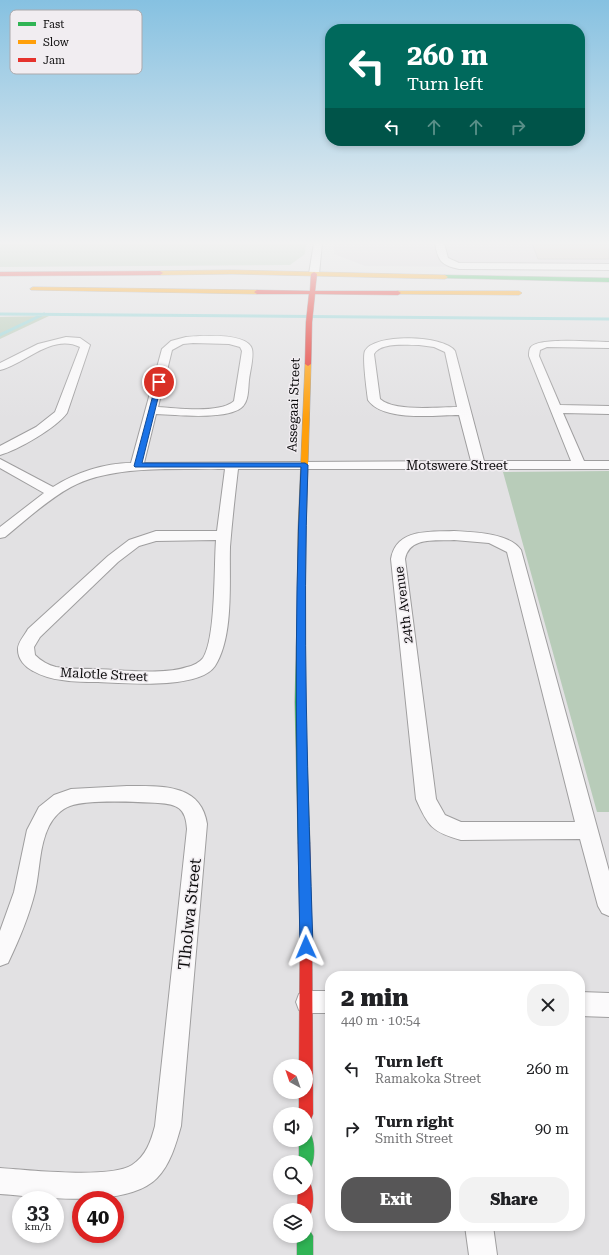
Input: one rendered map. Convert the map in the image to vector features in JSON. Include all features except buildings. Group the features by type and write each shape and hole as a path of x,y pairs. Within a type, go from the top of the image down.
{"main road":[{"name":"Assegaai Street","path":"306,1107 307,1002 300,702 302,530 308,329 312,302"},
{"path":"310,312 315,306 322,302"},
{"path":"305,1243 305,1255"}],"street":[{"path":"0,367 58,340 73,339 85,345 61,413 54,421 0,452"},
{"path":"137,466 167,349 171,345 192,340 231,341 241,343 246,347 247,351 241,401 236,406 221,412 152,410"},
{"path":"464,411 390,410 377,404 374,400 369,354 370,351 378,345 392,343 426,343 447,348 452,355 464,411 479,465"},
{"path":"579,465 534,356 535,349 539,346 547,344 609,345"},
{"path":"557,409 609,410"},
{"path":"0,463 53,493"},
{"name":"Motswere Street","path":"0,534 67,484 94,473 121,467 232,465 609,465"},
{"name":"Malotle Street","path":"224,535 156,536 134,543 112,559 34,634 25,650 27,657 32,663 57,673 146,678 188,674 208,663 214,654 217,638 224,535 232,465"},
{"name":"24th Avenue","path":"587,830 461,831 438,821 431,810 426,799 422,774 398,559 398,552 408,541 417,538 476,537 500,541 514,550 587,830 609,906"},
{"name":"Tlholwa Street","path":"0,955 6,944 24,893 39,825 46,813 56,804 70,797 88,794 167,795 180,798 189,804 197,819 197,829 168,1126 162,1147 153,1164 142,1175 124,1182 98,1186 0,1181"},
{"path":"307,1002 325,1002"},
{"path":"585,1004 609,1005"},
{"path":"481,1231 483,1255"}],"green space":[{"path":"49,316 0,339 0,317"},
{"path":"609,471 609,812 597,812 503,472"}],"waterway":[{"path":"0,314 43,314"},
{"path":"0,335 43,314"},
{"path":"43,314 609,319"}],"traffic: fast":[{"path":"301,616 300,702 304,843"},
{"path":"306,1147 306,1155"},
{"path":"305,1243 305,1255"}],"traffic: slow":[{"path":"301,616 302,530 308,364"}],"traffic: jam":[{"path":"308,364 311,302"},
{"path":"304,843 306,935 306,1107"},
{"path":"305,1195 305,1203"}],"route":[{"path":"159,382 137,466 305,465 302,530 300,702 306,947"}]}
